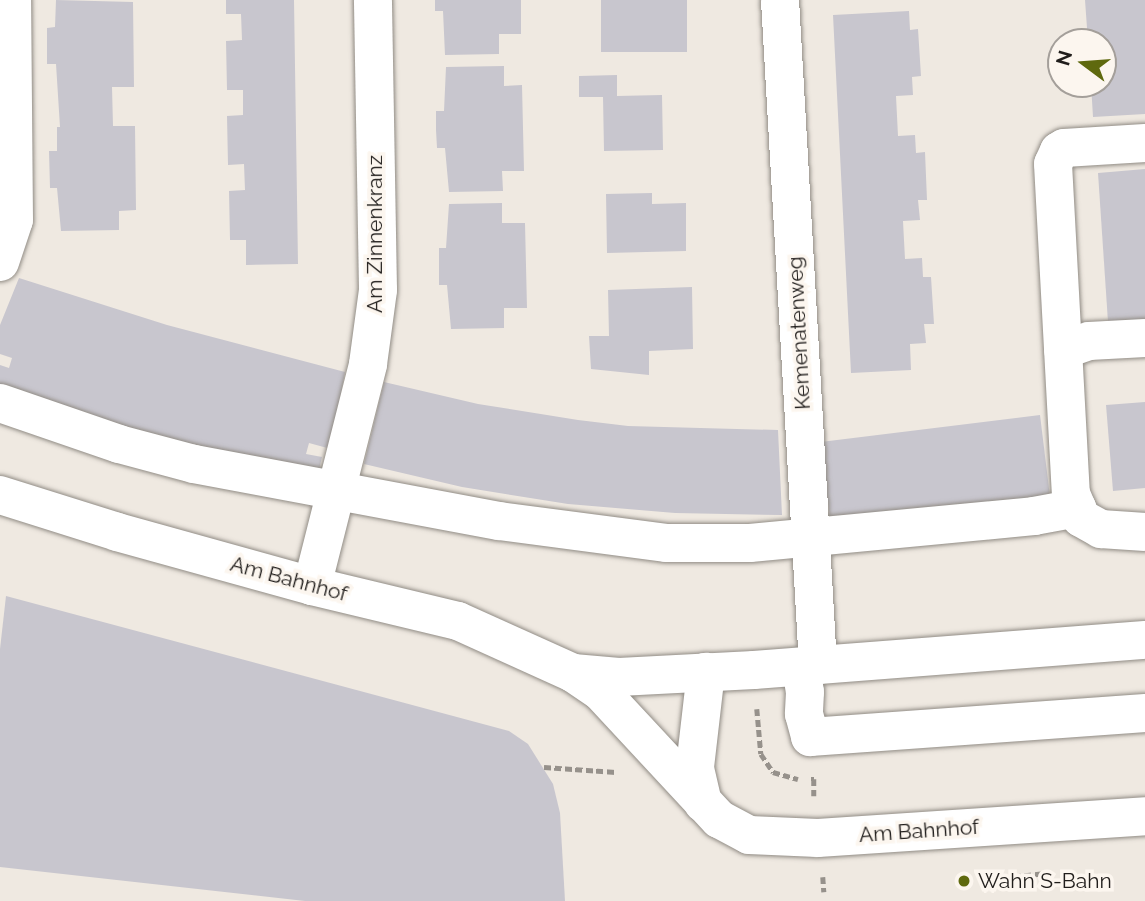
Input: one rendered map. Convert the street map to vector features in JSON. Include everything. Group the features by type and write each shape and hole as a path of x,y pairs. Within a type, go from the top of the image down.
{"street":[{"path":"0,262 14,220 12,0"},
{"name":"Am Zinnenkranz","path":"312,586 368,364 378,290 373,0"},
{"name":"Kemenatenweg","path":"780,0 811,537 809,666 804,714 810,737 1145,713"},
{"path":"1145,143 1071,147 1059,151 1055,157 1071,494 1081,518 1101,529 1145,532"},
{"path":"1063,350 1089,341 1145,338"},
{"path":"0,403 119,444 194,464 499,522 666,542 750,543 1034,516 1077,508"},
{"name":"Am Bahnhof","path":"1,499 312,586 458,621 573,673 600,691 702,803 719,819 749,835 818,838 1145,816"},
{"name":"Am Bahnhof","path":"573,673 619,677 706,673 1145,640"},
{"path":"702,803 695,767 706,673"}],"path":[{"path":"754,670 761,754 773,772 791,779 814,779 824,892"},
{"path":"544,766 616,772 648,744"},
{"path":"993,879 1046,873"}],"building":[{"path":"56,0 133,2 134,87 112,87 113,126 135,126 136,210 119,211 119,230 61,231 57,188 50,188 49,151 57,151 57,127 60,127 56,64 47,64 47,28 55,27"},
{"path":"226,0 294,0 298,264 246,265 246,240 230,240 229,191 245,190 244,164 228,165 227,116 243,115 243,90 227,90 226,41 242,40 241,14 226,14"},
{"path":"435,0 521,0 521,34 499,34 499,54 445,55 443,11 435,11"},
{"path":"601,0 687,0 687,52 601,52"},
{"path":"1085,0 1145,0 1145,114 1093,117 1092,98 1117,98 1117,28 1087,28"},
{"path":"909,11 910,30 918,29 921,76 912,77 913,95 896,96 898,136 915,135 916,153 925,152 927,200 918,200 920,220 903,221 905,259 922,258 923,277 931,277 934,324 924,324 926,343 910,344 911,370 851,373 833,15"},
{"path":"504,66 504,86 522,85 524,171 502,171 503,191 449,192 445,148 437,148 436,130 436,111 444,111 446,67"},
{"path":"617,75 617,96 662,95 663,150 604,151 603,97 579,97 579,76"},
{"path":"1145,169 1145,319 1108,322 1098,173"},
{"path":"652,193 652,204 686,203 686,251 607,253 606,194"},
{"path":"502,203 502,223 525,223 527,308 504,308 504,328 451,329 447,285 439,285 439,248 446,248 449,204"},
{"path":"19,278 167,325 345,372 331,449 309,443 306,454 322,457 317,478 182,444 0,387 0,365 9,368 12,358 0,354 0,325"},
{"path":"692,287 693,349 649,351 649,375 591,369 589,336 609,336 608,290"},
{"path":"384,382 478,404 578,420 628,426 778,430 782,515 675,513 568,504 462,487 364,464"},
{"path":"1145,402 1145,488 1113,491 1106,405"},
{"path":"1040,415 1050,496 831,523 821,442"},
{"path":"6,596 509,731 528,744 553,784 560,813 565,901 305,901 0,867 0,649"}],"place":[{"name":"Wahn S-Bahn","path":"964,881"}]}
